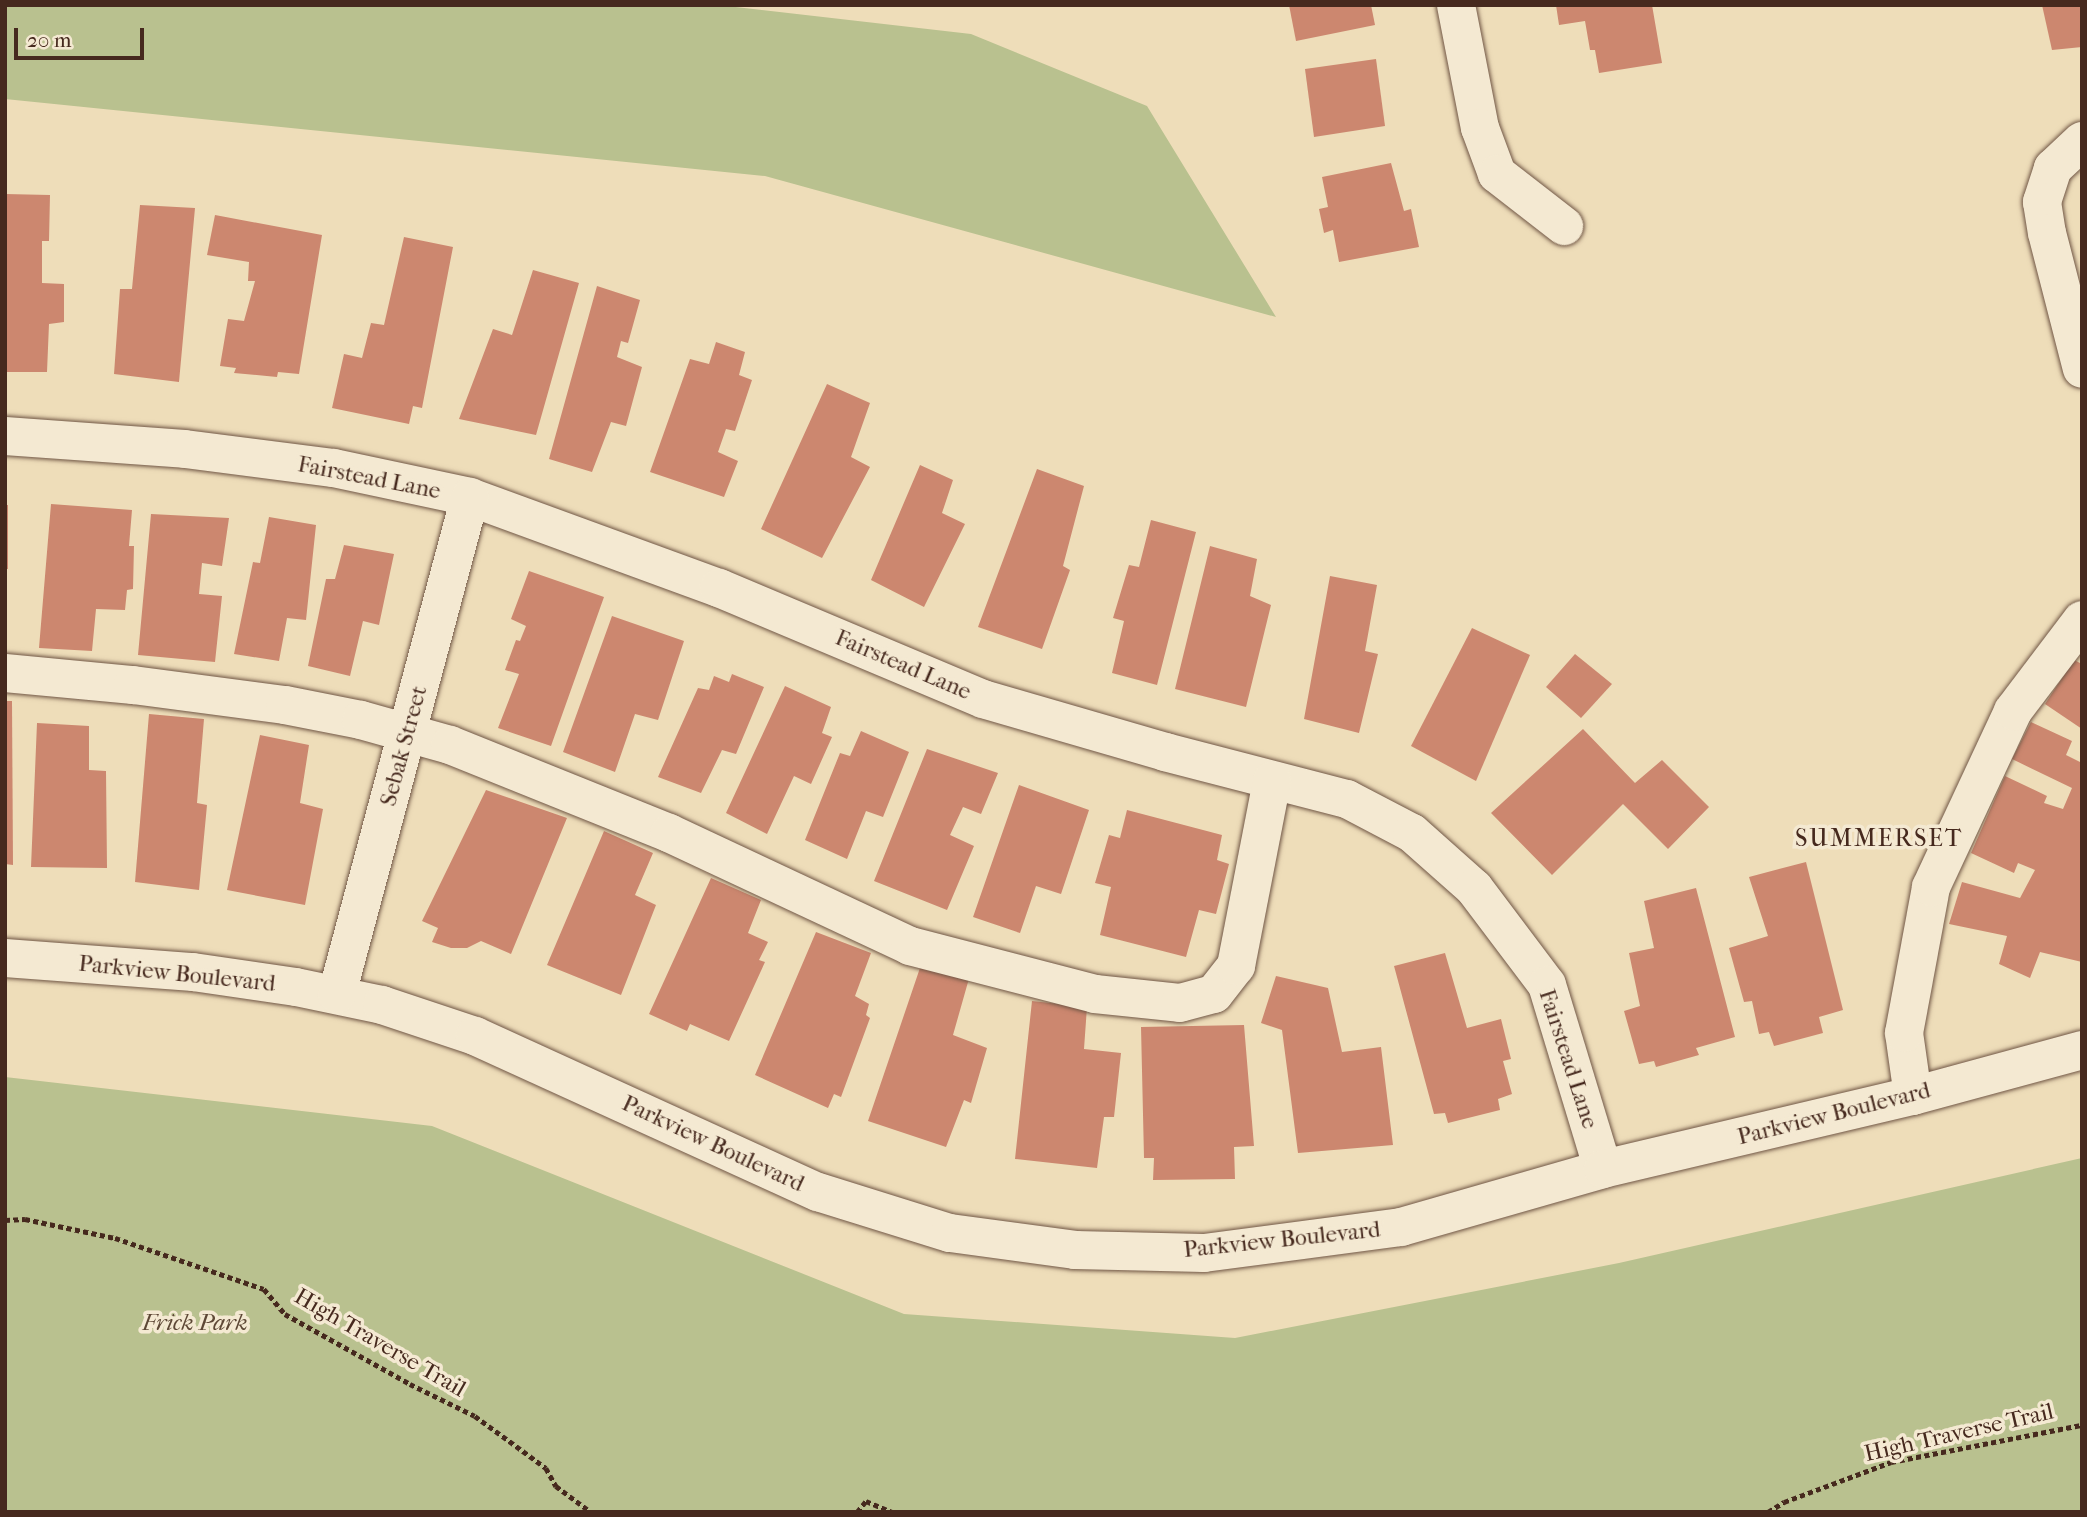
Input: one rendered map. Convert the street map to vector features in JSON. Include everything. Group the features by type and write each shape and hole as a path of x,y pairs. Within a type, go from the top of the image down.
{"street":[{"path":"1456,5 1480,128 1497,174 1564,226"},
{"path":"2082,141 2053,168 2042,202 2046,233 2082,369"},
{"name":"Fairstead Lane","path":"5,436 185,449 334,468 470,497 719,588 983,698 1347,799 1412,833 1474,888 1546,985 1603,1169"},
{"name":"Sebak Street","path":"337,994 470,497"},
{"path":"1913,1096 1904,1033 1931,887 2013,711 2082,620"},
{"path":"5,673 133,685 285,705 361,720 450,745 669,832 910,946 1095,994 1180,1003 1214,994 1236,966 1272,780"},
{"name":"Parkview Boulevard","path":"5,958 193,972 337,994 475,1037 818,1192 950,1233 1075,1250 1205,1253 1401,1227 1603,1169 1913,1096 2082,1050"}],"path":[{"name":"High Traverse Trail","path":"5,1220 25,1219 115,1238 264,1289 285,1314 410,1384 475,1416 547,1468 556,1486 591,1512"},
{"name":"High Traverse Trail","path":"1768,1512 1784,1503 1891,1462 2082,1425"},
{"path":"858,1512 866,1501 892,1512"}],"green space":[{"path":"5,5 718,5 971,34 1147,106 1276,317 765,176 5,99"},
{"name":"Frick Park","path":"5,1077 432,1126 904,1314 1235,1338 1619,1263 2082,1158 2082,1512 5,1512"}],"building":[{"path":"1289,5 1371,5 1375,25 1296,41"},
{"path":"1556,5 1652,5 1662,63 1599,73 1595,50 1590,50 1585,21 1559,25"},
{"path":"2042,5 2082,5 2082,47 2052,50"},
{"path":"1376,59 1385,126 1314,137 1305,69"},
{"path":"1391,163 1404,211 1411,209 1419,247 1339,262 1333,230 1324,233 1319,209 1328,207 1322,177"},
{"path":"5,194 50,195 49,241 42,241 42,283 64,284 64,322 49,324 47,372 5,372"},
{"path":"140,205 195,208 179,382 114,374 120,289 132,289"},
{"path":"215,215 322,235 299,374 278,372 277,377 234,373 236,368 220,366 228,319 244,321 255,281 248,281 249,262 207,255"},
{"path":"404,237 453,247 422,408 413,406 409,424 332,408 344,354 362,358 371,323 384,325"},
{"path":"533,270 579,283 536,435 459,419 493,329 512,335"},
{"path":"597,286 640,300 628,343 621,341 617,357 642,367 626,426 611,422 592,472 549,459"},
{"path":"716,342 745,352 739,375 752,380 735,431 726,429 718,452 738,461 724,497 650,472 690,359 709,364"},
{"path":"827,384 870,403 851,457 870,467 822,558 761,529"},
{"path":"920,465 953,480 942,513 965,524 924,607 871,580"},
{"path":"1037,469 1084,486 1063,566 1070,570 1042,649 978,627"},
{"path":"51,504 132,510 129,546 134,546 133,589 127,590 125,610 96,609 92,651 39,648"},
{"path":"5,505 8,505 8,569 5,569"},
{"path":"151,514 229,518 222,566 202,563 199,594 222,596 215,662 138,655"},
{"path":"269,517 316,525 306,620 287,618 279,661 234,654 253,562 260,563"},
{"path":"1151,520 1196,532 1157,685 1112,673 1124,621 1113,618 1129,565 1139,567"},
{"path":"344,545 394,554 379,625 363,621 350,676 308,666 326,579 335,579"},
{"path":"1210,546 1257,559 1250,596 1271,605 1246,707 1175,689"},
{"path":"529,571 604,597 551,746 498,728 519,674 505,670 516,640 520,641 526,626 511,619"},
{"path":"1330,576 1377,585 1365,651 1378,654 1359,733 1304,719"},
{"path":"612,616 684,641 658,720 635,714 615,772 563,752"},
{"path":"1472,628 1530,655 1476,781 1411,746"},
{"path":"1575,654 1612,684 1581,718 1546,687"},
{"path":"2074,660 2082,664 2082,729 2045,704"},
{"path":"732,674 764,687 736,754 722,750 701,793 658,777 698,688 709,690 714,676 729,682"},
{"path":"785,686 831,707 822,733 832,737 811,784 794,776 767,834 726,813"},
{"path":"5,701 12,701 13,865 5,864"},
{"path":"149,714 204,719 197,803 207,805 199,890 135,882"},
{"path":"2031,722 2072,741 2066,755 2082,763 2082,962 2040,952 2030,978 1999,964 2007,936 1949,924 1962,882 2020,898 2035,870 2018,863 2014,873 1971,853 2005,776 2047,796 2044,803 2063,809 2072,788 2012,759"},
{"path":"37,723 89,726 89,770 106,771 107,868 31,867"},
{"path":"1583,729 1635,783 1662,760 1709,807 1668,849 1623,804 1552,875 1491,813"},
{"path":"861,731 909,752 883,817 866,811 847,859 805,840 840,753 850,756"},
{"path":"260,735 309,745 300,803 323,809 305,905 227,890"},
{"path":"927,749 998,773 981,814 963,807 950,835 974,846 947,910 874,881"},
{"path":"1019,785 1089,810 1061,894 1036,886 1020,933 973,917"},
{"path":"486,790 567,818 511,954 481,941 467,948 451,948 432,942 438,928 422,921"},
{"path":"1127,810 1222,835 1217,860 1229,864 1216,914 1199,910 1186,957 1100,935 1111,887 1095,883 1109,835 1120,838"},
{"path":"604,831 653,853 635,895 656,905 621,995 547,965"},
{"path":"1806,862 1843,1010 1819,1017 1823,1033 1774,1046 1769,1032 1759,1034 1752,1001 1744,1002 1729,948 1768,936 1749,877"},
{"path":"711,878 761,900 748,933 768,942 759,960 765,962 729,1041 690,1024 687,1031 649,1014"},
{"path":"1696,888 1735,1037 1696,1048 1699,1055 1656,1067 1654,1061 1639,1064 1624,1011 1640,1006 1629,953 1654,948 1644,901"},
{"path":"816,932 871,953 855,996 869,1004 866,1015 870,1018 841,1097 834,1094 828,1108 755,1075"},
{"path":"1445,953 1467,1028 1501,1019 1511,1059 1503,1061 1512,1094 1498,1099 1500,1110 1448,1123 1445,1113 1434,1114 1394,966"},
{"path":"922,962 970,975 953,1035 987,1048 971,1103 964,1100 946,1147 868,1121"},
{"path":"1276,976 1328,988 1342,1052 1381,1047 1393,1145 1298,1153 1282,1030 1261,1023"},
{"path":"1032,1001 1087,1007 1084,1049 1121,1053 1114,1117 1104,1117 1097,1168 1015,1159"},
{"path":"1244,1025 1254,1146 1234,1147 1235,1179 1153,1180 1154,1158 1144,1158 1141,1027"}],"district":[{"name":"SUMMERSET","path":"1879,839"}]}
